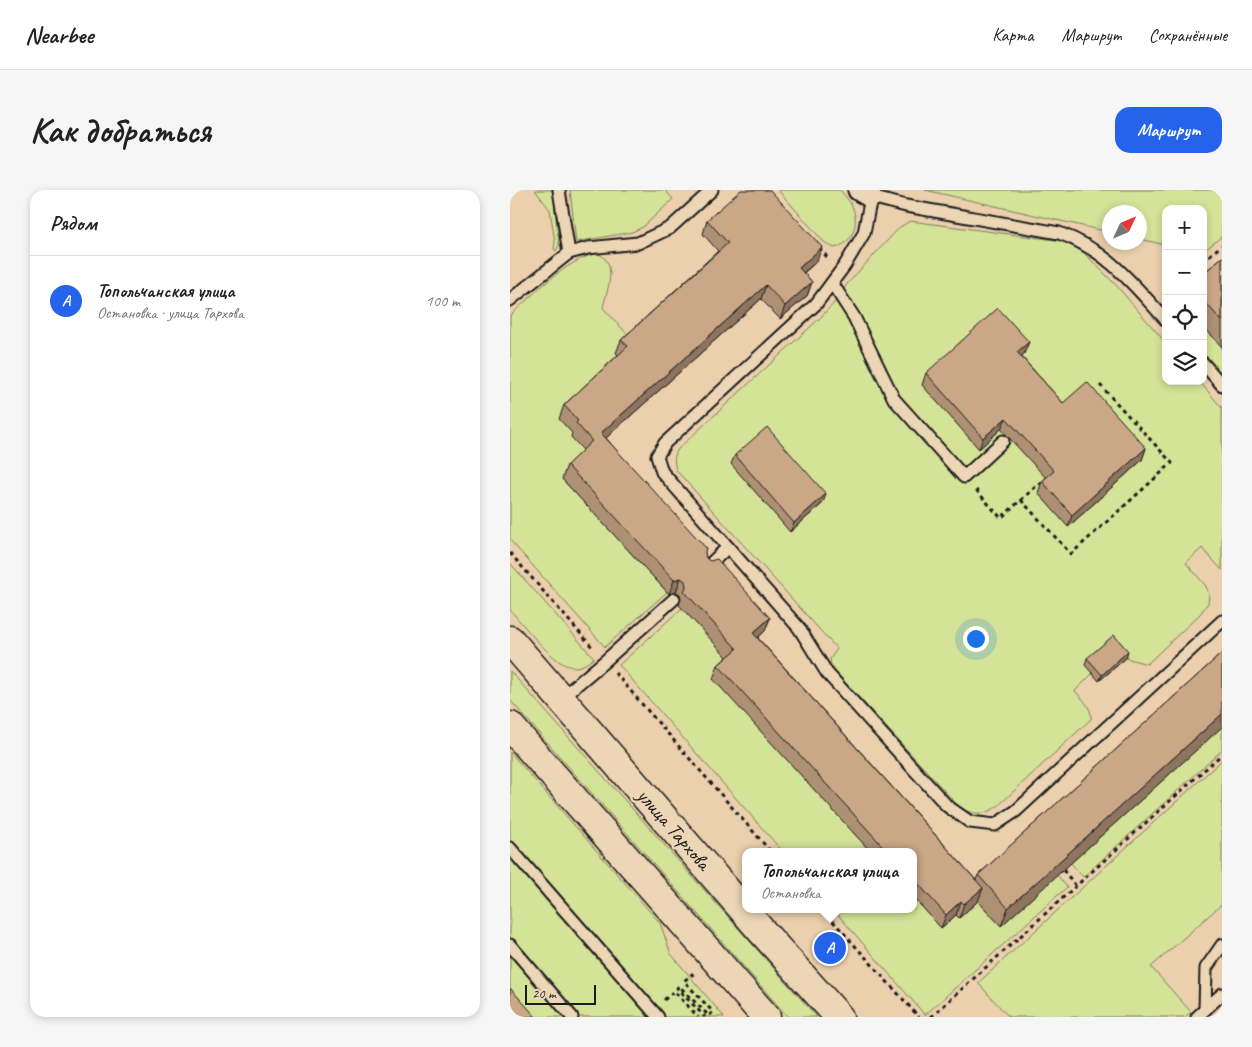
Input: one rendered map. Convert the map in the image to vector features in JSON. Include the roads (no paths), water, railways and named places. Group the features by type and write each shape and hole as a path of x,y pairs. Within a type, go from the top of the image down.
{"main road":[{"name":"улица Тархова","path":"510,640 742,908"},
{"path":"510,726 766,1017"},
{"name":"улица Тархова","path":"746,913 839,1017"}],"lane":[{"path":"559,190 569,253"},
{"path":"510,300 569,253 588,248 638,243 670,228 712,190"},
{"path":"1162,315 1131,280 1111,261 1079,240 1059,232 906,206 865,194 864,233 840,272 816,304 665,443 657,456 662,472 799,628 827,673 947,806 970,822 995,825 1016,812 1222,621"},
{"path":"832,283 854,317 894,399 964,477 1003,441"},
{"path":"1207,368 1222,386"},
{"path":"707,567 728,547"},
{"path":"561,698 674,599"},
{"path":"510,848 658,1017"},
{"path":"510,944 572,1017"},
{"path":"1201,1013 1206,968 1222,945"},
{"path":"1201,1013 1222,994"}],"place":[{"name":"Топольчанская улица","path":"830,948"}]}
